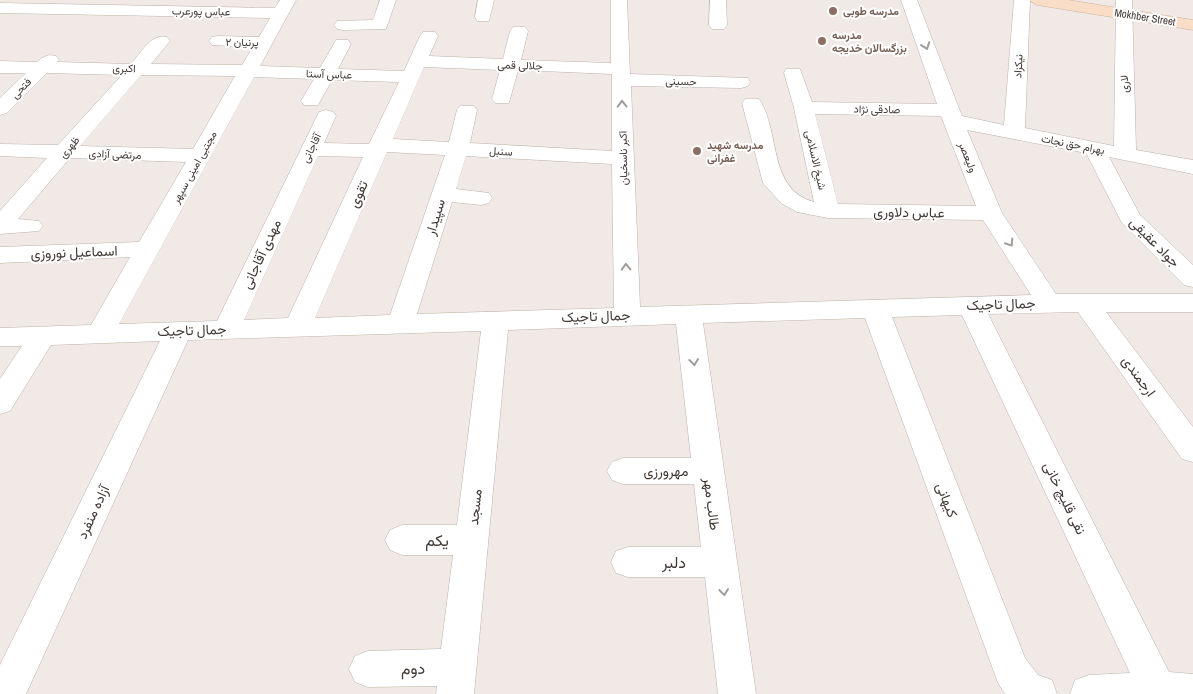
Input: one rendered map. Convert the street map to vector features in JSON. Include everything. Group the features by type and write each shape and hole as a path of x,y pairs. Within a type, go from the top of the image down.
{"main road":[{"name":"Mokhber Street","path":"1037,0 1124,7 1193,25"}],"street":[{"path":"0,7 7,0"},
{"path":"343,25 380,25 388,0"},
{"path":"483,17 486,0"},
{"name":"اکبر ناسخیان","path":"619,0 627,315"},
{"path":"718,0 718,25"},
{"name":"ولیعصر","path":"909,0 990,213 1049,303"},
{"name":"نیکزاد","path":"1014,133 1022,0"},
{"path":"102,27 124,5"},
{"name":"عباس پورعرب","path":"0,7 124,5 285,6"},
{"path":"181,6 161,27 187,26"},
{"name":"مجتبی امینی سپهر","path":"100,333 285,6"},
{"name":"لاری","path":"1124,7 1125,154"},
{"path":"502,100 519,31"},
{"name":"تقوی","path":"297,327 429,36"},
{"name":"ظهری","path":"0,226 161,41"},
{"name":"پرنیان ۲","path":"218,41 265,42"},
{"path":"311,101 342,44"},
{"name":"فتحی","path":"0,110 60,50"},
{"name":"جلالی قمی","path":"414,69 511,64 621,74"},
{"name":"اکبری","path":"0,67 248,71"},
{"name":"عباس آستا","path":"248,71 325,74 414,69"},
{"name":"شیخ الاسلامی","path":"794,73 828,211"},
{"name":"حسینی","path":"621,74 741,82"},
{"name":"عباس دلاوری","path":"752,103 774,183 789,198 805,207 828,211 990,213"},
{"name":"صادقی نژاد","path":"804,108 952,116"},
{"name":"سپیدار","path":"401,323 458,148 467,110"},
{"name":"آقاجانی","path":"296,179 326,116"},
{"name":"بهرام حق نجات","path":"952,116 1014,133 1193,167"},
{"name":"سنبل","path":"310,149 458,148 623,158"},
{"name":"جواد عقیقی","path":"1094,148 1130,218 1193,279"},
{"name":"مرتضی آزادی","path":"0,150 200,156"},
{"name":"مهدی آقاجانی","path":"226,329 296,179"},
{"path":"442,194 481,198"},
{"path":"0,226 31,226"},
{"name":"اسماعیل نوروزی","path":"0,255 148,249"},
{"name":"جمال تاجیک","path":"0,337 688,313 1049,303 1085,303 1188,309"},
{"name":"ارجمندی","path":"1085,303 1193,450"},
{"name":"نقی قلیچ خانی","path":"972,305 1176,692"},
{"name":"کیهانی","path":"875,308 1011,670 1031,691"},
{"name":"طالب مهر","path":"688,313 736,694"},
{"name":"مسجد","path":"456,681 496,320"},
{"name":"آزاده منفرد","path":"6,694 178,331"},
{"path":"0,403 43,335"},
{"name":"مهرورزی","path":"623,471 708,471"},
{"name":"یکم","path":"402,540 472,540"},
{"name":"دلبر","path":"628,562 720,562"},
{"name":"دوم","path":"368,669 456,681"},
{"path":"1089,694 1176,692"}],"place":[{"name":"مدرسه طوبی","path":"833,11"},
{"name":"مدرسه بزرگسالان خدیجه","path":"822,41"},
{"name":"مدرسه شهید غفرانی","path":"697,151"}]}
